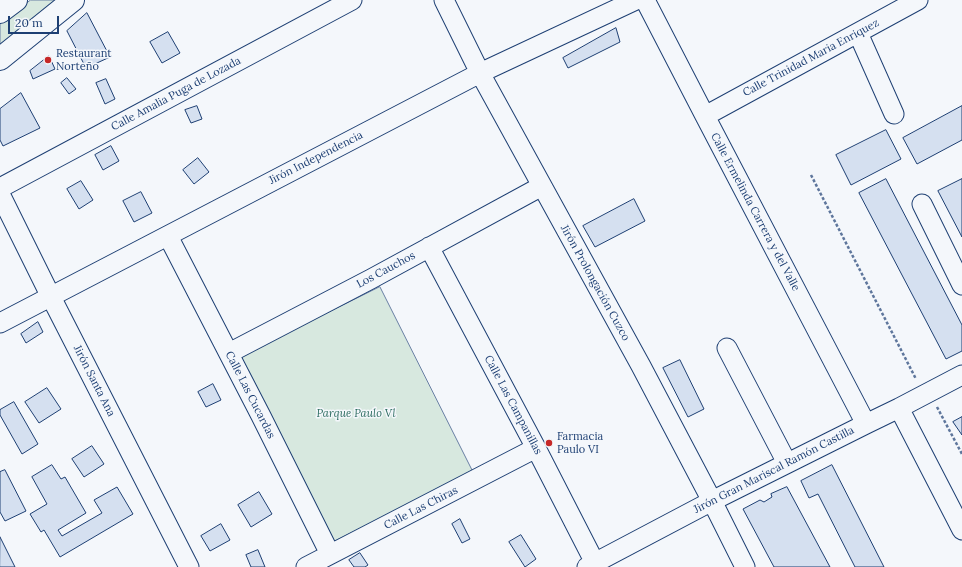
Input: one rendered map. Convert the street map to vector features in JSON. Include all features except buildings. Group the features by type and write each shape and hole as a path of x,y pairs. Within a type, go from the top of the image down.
{"main road":[{"path":"0,12 16,0"},
{"path":"0,59 73,0"}],"street":[{"name":"Calle Amalia Puga de Lozada","path":"0,188 352,0"},
{"name":"Jirón Prolongación Cuzco","path":"444,0 480,73 641,366 746,567"},
{"name":"Jirón Independencia","path":"0,323 480,73 636,0"},
{"name":"Calle Ermelinda Carrera y del Valle","path":"645,0 704,116 866,424"},
{"name":"Calle Trinidad Maria Enriquez","path":"704,116 918,0"},
{"path":"858,33 894,114"},
{"name":"Los Cauchos","path":"229,353 365,282 542,186"},
{"name":"Jirón Santa Ana","path":"0,194 189,567"},
{"path":"922,204 962,285"},
{"name":"Calle Las Cucardas","path":"168,236 229,353 330,554"},
{"name":"Calle Las Campanillas","path":"429,247 536,448 591,565"},
{"path":"727,348 787,463"},
{"name":"Jirón Gran Mariscal Ramón Castilla","path":"591,565 712,501 927,394 962,375"},
{"path":"899,408 962,530"},
{"name":"Calle Las Chiras","path":"306,567 536,448"}],"path":[{"path":"811,175 916,380 935,403 962,454"}],"green space":[{"path":"31,0 58,0 0,45 0,23"},
{"name":"Parque Paulo Vl","path":"380,287 473,472 333,542 239,357"}],"place":[{"name":"Restaurant Norteño","path":"48,60"},
{"name":"Farmacia Paulo VI","path":"549,443"}]}
